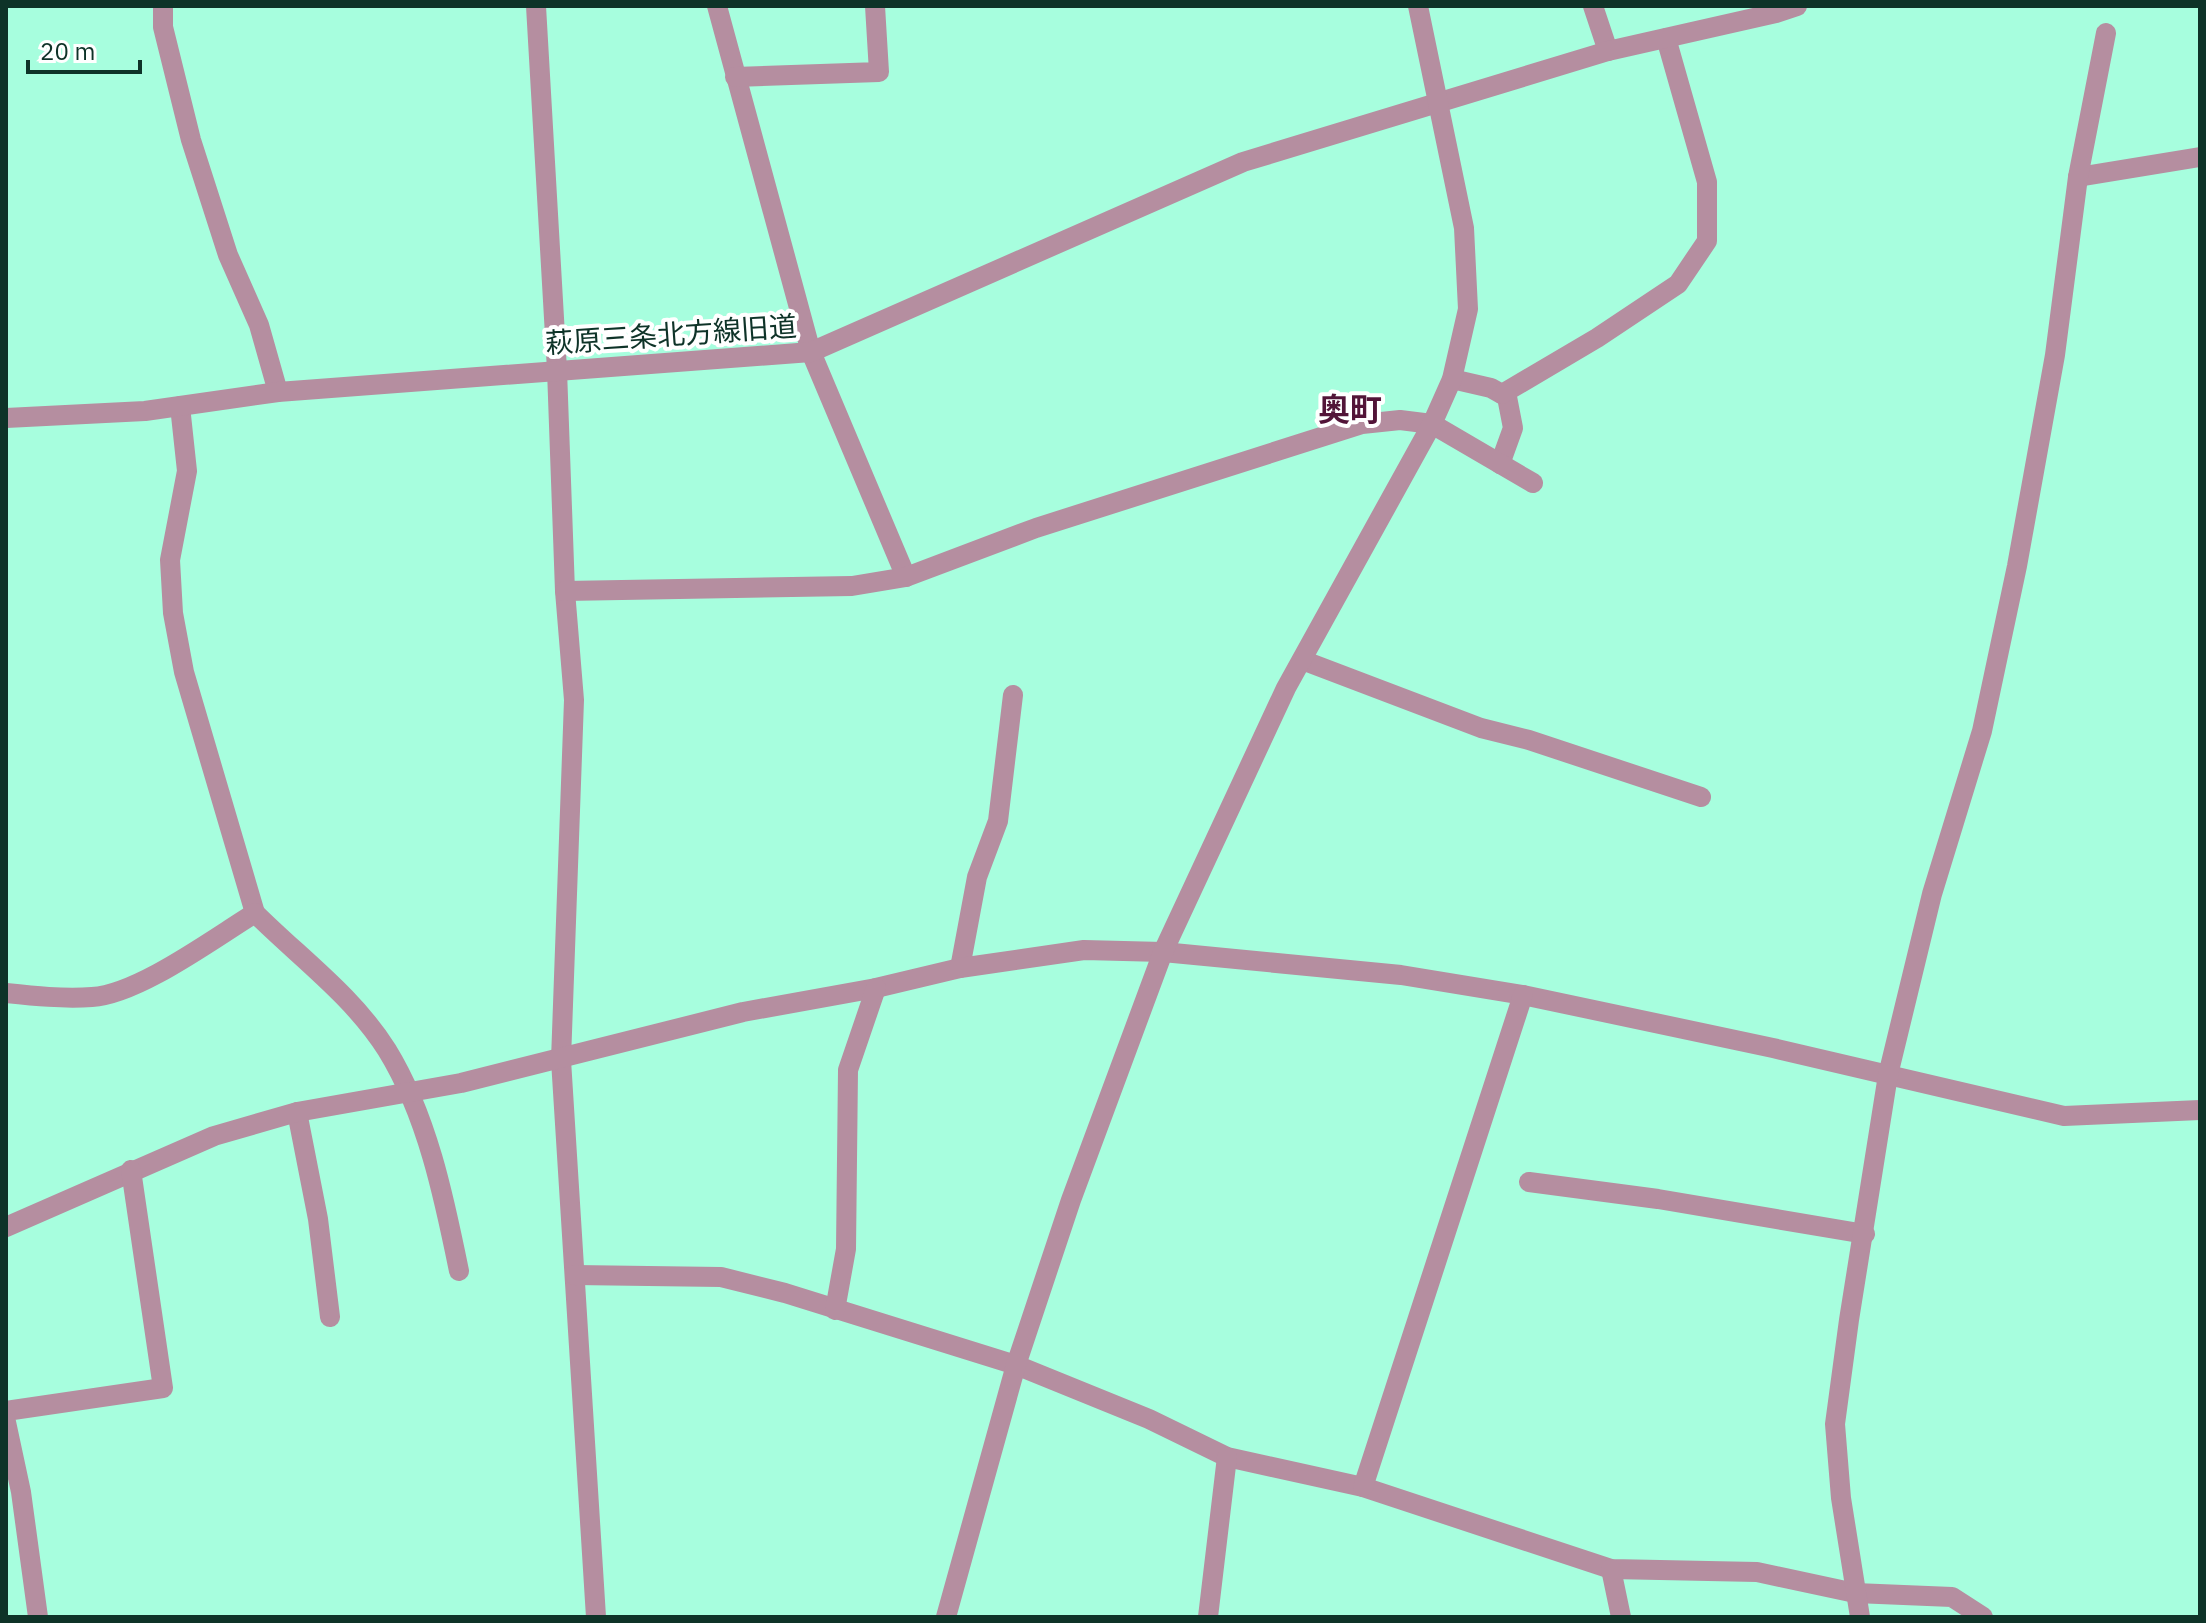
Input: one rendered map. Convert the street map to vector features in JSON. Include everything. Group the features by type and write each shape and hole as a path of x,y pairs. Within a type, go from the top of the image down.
{"street":[{"path":"163,6 163,27 191,140 228,255 259,325 278,392"},
{"path":"536,6 557,370 565,591 574,700 561,1060 596,1617"},
{"path":"717,6 811,352 906,577"},
{"path":"735,77 879,72 875,6"},
{"path":"946,1617 1016,1365 1071,1200 1163,952 1302,660 1432,424 1452,379 1468,309 1464,228 1418,6"},
{"path":"1593,6 1608,51"},
{"name":"萩原三条北方線旧道","path":"6,418 145,411 278,392 811,352 1243,162 1608,51 1797,6"},
{"path":"1860,1617 1841,1498 1835,1424 1849,1320 1888,1075 1932,894 1982,731 2014,581 2055,355 2078,177 2106,33"},
{"path":"1502,394 1597,338 1678,284 1707,241 1707,182 1666,38"},
{"path":"2078,177 2200,157"},
{"path":"1452,379 1491,388 1507,397 1513,428 1500,464"},
{"path":"180,406 187,471 170,560 173,613 184,672 255,913 354,1009 386,1049 409,1093 446,1207 459,1271"},
{"path":"565,591 852,586 906,577 1036,528 1362,424 1400,420 1432,424 1533,483"},
{"path":"1302,660 1481,728 1529,740 1701,797"},
{"path":"960,968 977,877 998,821 1013,695"},
{"path":"6,993 95,997 137,985 255,913"},
{"path":"6,1227 214,1136 297,1112 409,1093 561,1060 743,1012 876,988 960,968 1084,950 1163,952 1401,975 1523,995 2064,1116 2200,1110"},
{"path":"835,1310 846,1249 848,1070 876,988"},
{"path":"1363,1487 1523,995"},
{"path":"297,1112 318,1219 330,1317"},
{"path":"6,1411 163,1388 131,1170"},
{"path":"1529,1182 1658,1199 1865,1234"},
{"path":"575,1275 721,1277 785,1293 1016,1365 1149,1419 1227,1457 1363,1487 1611,1569 1757,1572 1855,1593 1952,1597 1983,1617"},
{"path":"6,1422 21,1492 38,1617"},
{"path":"1208,1617 1227,1457"},
{"path":"1611,1569 1621,1617"}],"district":[{"name":"奥町","path":"1350,409"}]}
